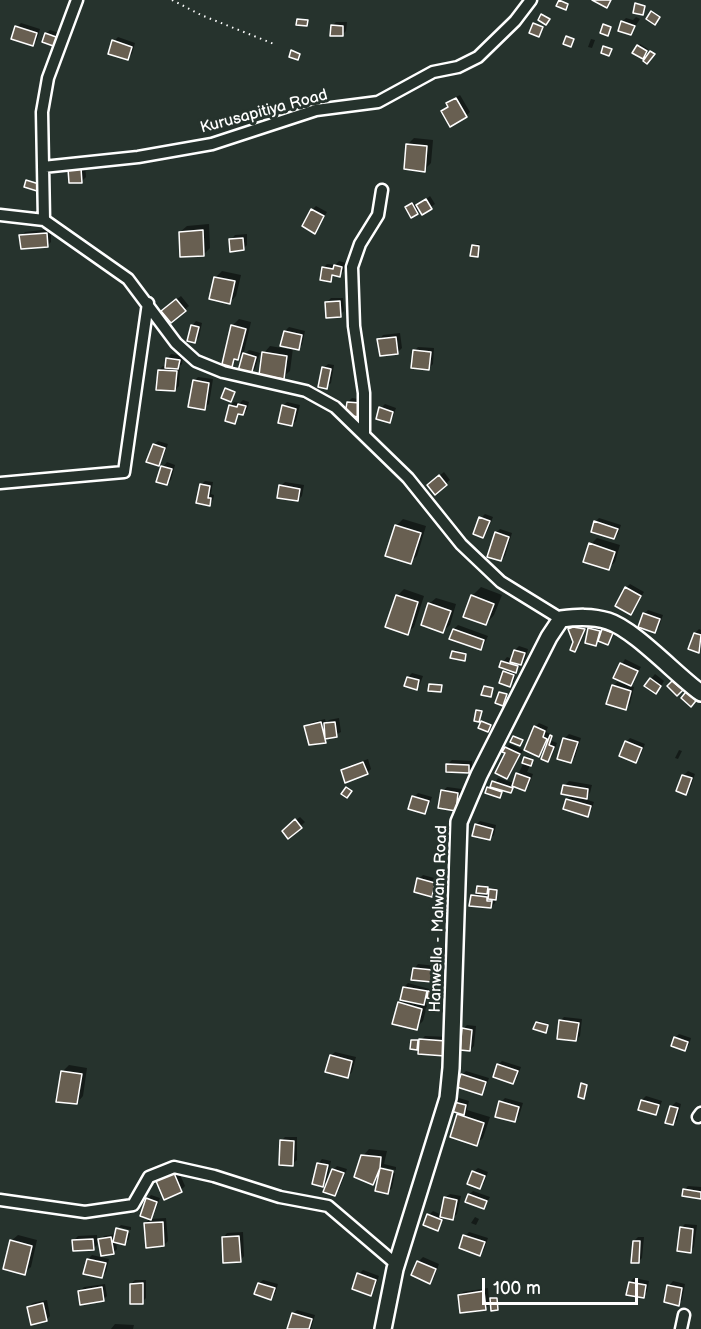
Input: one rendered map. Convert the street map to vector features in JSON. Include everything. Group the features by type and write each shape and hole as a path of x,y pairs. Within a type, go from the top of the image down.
{"street":[{"path":"44,220 42,112 48,78 77,0"},
{"name":"Kurusapitiya Road","path":"43,167 138,157 212,144 316,110 378,102 433,72 458,67 478,57 515,21 531,0"},
{"path":"364,433 364,393 354,326 352,267 360,244 378,215 382,190"},
{"path":"0,215 44,220 128,279 176,343 196,361 223,372 306,391 335,407 408,478 461,544 501,582 561,619 582,617 610,621 629,633 701,693"},
{"path":"0,483 124,472 148,303"},
{"name":"Hanwella - Malwana Road","path":"383,1329 396,1264 448,1098 451,1068 459,822 479,775 561,619"},
{"path":"0,1200 85,1212 133,1205 149,1177 174,1167 214,1176 280,1197 328,1206 396,1264"},
{"path":"681,1329 684,1315"}],"path":[{"path":"172,0 201,15 274,44"}],"building":[{"path":"559,0 568,4 566,10 556,6"},
{"path":"592,0 611,0 607,8"},
{"path":"635,3 645,6 643,15 633,13"},
{"path":"651,11 660,17 655,25 646,19"},
{"path":"541,14 550,19 546,25 538,20"},
{"path":"297,19 308,20 307,26 296,25"},
{"path":"621,21 635,26 631,35 618,31"},
{"path":"533,23 543,27 539,37 529,33"},
{"path":"603,24 611,27 608,36 600,33"},
{"path":"331,25 343,26 343,36 330,36"},
{"path":"15,26 37,33 33,46 11,39"},
{"path":"45,33 59,38 56,47 42,42"},
{"path":"566,36 574,39 571,47 563,44"},
{"path":"112,40 132,47 128,60 108,54"},
{"path":"637,45 647,51 643,59 632,53"},
{"path":"603,46 612,49 609,56 601,53"},
{"path":"291,50 300,54 298,60 289,57"},
{"path":"650,51 655,54 647,64 643,61"},
{"path":"456,98 467,117 450,127 441,111 448,107 446,103"},
{"path":"406,144 427,146 425,172 404,169"},
{"path":"81,168 82,183 69,183 68,169"},
{"path":"26,180 39,184 37,191 24,187"},
{"path":"426,199 432,209 422,215 416,205"},
{"path":"412,203 418,214 411,218 405,207"},
{"path":"311,209 324,216 315,234 302,226"},
{"path":"203,230 204,256 180,257 179,232"},
{"path":"47,233 48,247 21,249 19,235"},
{"path":"243,238 244,250 230,252 229,239"},
{"path":"472,245 479,246 478,257 470,256"},
{"path":"334,265 342,267 340,277 332,275 331,282 320,280 322,267 333,269"},
{"path":"214,277 235,281 230,304 209,299"},
{"path":"176,299 186,311 171,323 161,311"},
{"path":"340,301 341,317 326,318 325,302"},
{"path":"191,325 199,327 195,343 187,341"},
{"path":"231,325 246,329 238,360 234,359 232,367 222,364"},
{"path":"284,331 302,335 299,350 280,346"},
{"path":"396,337 398,354 380,356 377,339"},
{"path":"413,350 431,352 429,370 411,368"},
{"path":"262,352 287,356 284,379 259,375"},
{"path":"243,353 256,357 251,375 238,371"},
{"path":"166,358 180,360 178,369 165,368"},
{"path":"322,367 331,369 327,389 318,387"},
{"path":"158,370 177,371 175,391 156,390"},
{"path":"193,380 209,383 205,410 188,407"},
{"path":"225,388 235,392 231,402 221,398"},
{"path":"347,402 361,403 359,417 345,415"},
{"path":"238,404 246,406 243,415 238,414 235,424 225,421 229,405 237,407"},
{"path":"282,405 296,409 292,426 278,423"},
{"path":"379,407 393,412 390,423 376,419"},
{"path":"153,444 165,448 159,466 146,462"},
{"path":"161,466 172,469 167,485 156,482"},
{"path":"439,475 447,485 435,495 427,485"},
{"path":"200,484 210,486 208,498 211,498 210,506 196,503"},
{"path":"279,485 300,489 298,501 277,498"},
{"path":"479,517 490,521 483,538 473,534"},
{"path":"594,521 618,529 614,539 591,532"},
{"path":"395,525 421,533 411,564 385,556"},
{"path":"495,532 509,537 501,561 487,557"},
{"path":"589,543 615,552 609,570 583,562"},
{"path":"625,587 641,596 631,615 615,606"},
{"path":"396,595 418,602 408,635 385,627"},
{"path":"471,595 494,604 486,625 463,617"},
{"path":"428,603 451,611 443,633 421,625"},
{"path":"643,613 660,619 655,633 638,627"},
{"path":"573,627 585,629 575,652 570,650 573,642 568,629"},
{"path":"588,628 600,631 596,646 585,643"},
{"path":"453,629 484,640 481,650 449,639"},
{"path":"602,629 613,633 608,645 598,641"},
{"path":"694,633 701,635 699,653 688,649"},
{"path":"514,650 525,653 521,665 510,662"},
{"path":"452,651 466,654 465,661 450,658"},
{"path":"501,661 518,666 516,673 499,667"},
{"path":"620,663 638,671 631,686 613,678"},
{"path":"503,671 514,675 510,687 499,683"},
{"path":"407,677 419,680 417,690 404,686"},
{"path":"650,678 661,686 656,694 644,686"},
{"path":"672,681 683,690 677,696 667,686"},
{"path":"429,684 442,685 441,692 428,691"},
{"path":"612,685 631,691 626,710 606,704"},
{"path":"484,686 493,688 491,697 481,695"},
{"path":"689,688 699,697 691,707 681,698"},
{"path":"499,692 507,694 503,706 495,703"},
{"path":"476,710 482,711 479,722 474,721"},
{"path":"481,721 491,725 488,732 478,728"},
{"path":"321,722 326,743 309,745 304,726"},
{"path":"335,722 337,737 325,739 324,723"},
{"path":"534,726 545,731 543,737 547,739 539,757 524,750"},
{"path":"550,735 552,736 549,745 554,747 548,762 541,759"},
{"path":"513,736 523,740 520,746 510,742"},
{"path":"563,738 578,742 571,763 557,759"},
{"path":"625,741 642,748 636,763 619,756"},
{"path":"505,747 520,754 507,779 495,773 505,753 502,752"},
{"path":"524,757 533,760 531,766 522,763"},
{"path":"363,762 368,774 345,783 341,770"},
{"path":"446,764 469,765 469,773 446,772"},
{"path":"516,773 530,778 525,791 512,786"},
{"path":"682,775 692,778 686,795 676,791"},
{"path":"492,781 513,788 511,793 490,787"},
{"path":"563,785 588,789 587,799 561,794"},
{"path":"346,787 352,791 347,798 341,794"},
{"path":"487,787 502,792 500,798 485,793"},
{"path":"441,790 458,793 456,811 438,808"},
{"path":"412,796 429,801 425,814 408,809"},
{"path":"566,799 591,806 588,817 563,809"},
{"path":"295,819 302,828 288,839 282,831"},
{"path":"475,824 493,829 490,840 472,836"},
{"path":"417,878 435,883 432,897 414,892"},
{"path":"477,886 488,887 487,894 476,893"},
{"path":"489,889 497,890 496,900 488,899"},
{"path":"471,895 487,897 487,901 492,901 491,908 469,906"},
{"path":"413,968 433,970 432,982 411,980"},
{"path":"403,987 427,991 424,1005 400,1000"},
{"path":"428,991 439,993 438,1000 427,998"},
{"path":"398,1002 422,1009 417,1030 392,1024"},
{"path":"559,1020 579,1023 576,1041 557,1039"},
{"path":"536,1022 548,1025 546,1033 533,1029"},
{"path":"462,1028 472,1030 470,1051 460,1050"},
{"path":"674,1037 688,1042 685,1051 671,1046"},
{"path":"419,1039 446,1041 445,1056 418,1054"},
{"path":"411,1040 418,1040 417,1050 410,1049"},
{"path":"330,1055 352,1061 348,1078 325,1072"},
{"path":"497,1064 518,1071 513,1084 493,1077"},
{"path":"61,1071 82,1074 77,1104 56,1102"},
{"path":"461,1074 486,1082 482,1095 457,1087"},
{"path":"581,1083 587,1085 584,1099 578,1097"},
{"path":"641,1100 659,1105 656,1115 638,1110"},
{"path":"499,1101 519,1107 515,1122 495,1117"},
{"path":"454,1102 466,1105 464,1115 451,1111"},
{"path":"670,1106 678,1108 673,1125 665,1123"},
{"path":"457,1114 484,1123 477,1146 450,1137"},
{"path":"280,1140 294,1141 293,1166 279,1165"},
{"path":"361,1155 381,1157 380,1168 373,1185 354,1177"},
{"path":"317,1163 328,1165 323,1187 312,1184"},
{"path":"380,1168 393,1171 388,1194 375,1191"},
{"path":"332,1169 344,1173 335,1196 323,1192"},
{"path":"472,1171 485,1176 480,1189 467,1184"},
{"path":"174,1173 182,1192 164,1200 156,1181"},
{"path":"683,1189 701,1192 701,1199 682,1196"},
{"path":"468,1194 487,1201 484,1209 465,1202"},
{"path":"444,1197 457,1200 453,1220 440,1217"},
{"path":"146,1198 157,1202 151,1220 140,1216"},
{"path":"427,1214 442,1220 438,1231 423,1225"},
{"path":"163,1222 164,1246 146,1248 144,1223"},
{"path":"680,1227 693,1229 691,1253 677,1251"},
{"path":"116,1228 128,1231 125,1245 113,1242"},
{"path":"463,1235 485,1242 480,1256 459,1248"},
{"path":"239,1236 241,1262 223,1263 222,1237"},
{"path":"111,1237 114,1254 101,1256 98,1239"},
{"path":"93,1239 94,1250 73,1251 72,1240"},
{"path":"10,1240 32,1246 25,1275 3,1269"},
{"path":"633,1241 640,1241 639,1263 631,1263"},
{"path":"87,1259 106,1263 102,1278 83,1274"},
{"path":"417,1261 436,1269 430,1284 411,1275"},
{"path":"357,1273 376,1280 371,1296 352,1289"},
{"path":"629,1282 646,1285 644,1298 626,1295"},
{"path":"143,1283 143,1304 130,1304 130,1284"},
{"path":"258,1283 275,1288 271,1300 254,1294"},
{"path":"667,1285 682,1288 679,1306 664,1302"},
{"path":"102,1287 104,1301 80,1305 78,1291"},
{"path":"484,1291 486,1310 460,1313 458,1295"},
{"path":"490,1298 497,1298 498,1310 491,1311"},
{"path":"43,1303 47,1321 31,1325 27,1307"},
{"path":"292,1313 312,1319 309,1329 287,1329"}]}
